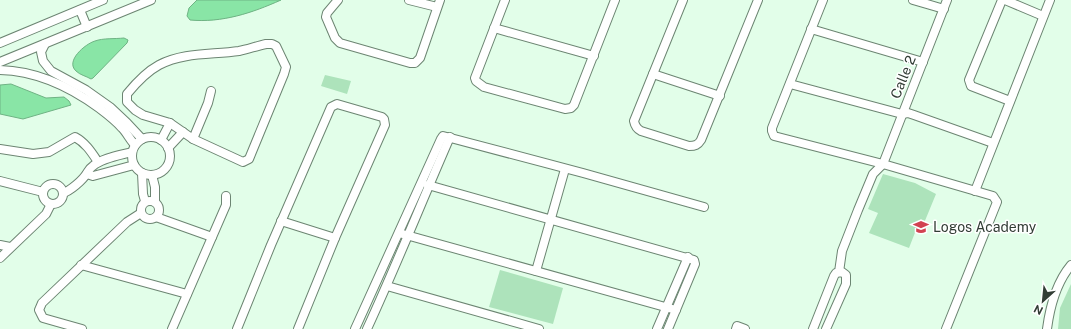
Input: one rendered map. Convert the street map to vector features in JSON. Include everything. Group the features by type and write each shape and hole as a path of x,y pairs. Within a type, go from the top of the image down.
{"street":[{"path":"0,43 103,0"},
{"path":"0,62 151,0"},
{"path":"338,0 327,13 326,17 335,38 340,43 410,63 415,63 420,58 439,4 409,0"},
{"path":"505,0 475,78 478,84 484,87 565,109 571,108 574,105 615,0"},
{"path":"683,0 634,121 637,129 689,146 698,144 720,96 758,0"},
{"path":"823,0 772,131 774,136 883,164 993,196 997,202 946,329"},
{"path":"913,0 944,9"},
{"name":"Calle 2","path":"839,272 842,251 858,210 873,174 883,164 947,0"},
{"path":"1002,0 969,80 972,86 1010,101"},
{"path":"1006,0 1043,16"},
{"path":"975,191 1050,0"},
{"path":"80,10 87,26"},
{"path":"494,28 594,56"},
{"path":"811,29 923,62"},
{"path":"45,44 41,52 42,60 51,71 86,90 110,107 142,139"},
{"path":"266,44 276,46 286,67 249,159 243,162 193,138 170,123 143,116 127,102 127,94 140,79 158,66 178,58 240,50 266,44"},
{"path":"0,70 25,72 40,76 61,84 86,99 108,115 122,128 133,149 132,157 134,165 142,173 152,175 164,170 168,166 170,154 168,148 161,140 152,137 142,139 133,149 93,165 70,191 63,193"},
{"path":"654,74 720,96"},
{"path":"790,84 902,114 908,113 993,143"},
{"path":"193,138 208,103 210,90"},
{"path":"237,329 281,221 332,105 337,104 382,117 385,122 384,129 298,329"},
{"path":"161,140 170,123"},
{"path":"168,148 183,132"},
{"path":"355,329 443,136 704,207"},
{"path":"0,149 33,154 49,152 76,137 89,149 98,162"},
{"path":"367,329 387,286 428,185 450,137"},
{"path":"86,174 93,176 134,165"},
{"path":"536,271 565,168"},
{"path":"142,173 145,201"},
{"path":"152,175 155,187 155,202 159,209 156,217"},
{"path":"0,182 43,192"},
{"path":"53,184 59,187 63,193 60,202 51,204 45,201 43,192 46,186 53,184"},
{"path":"428,185 688,257 694,260 695,264 668,329"},
{"path":"172,329 226,205 226,196"},
{"path":"155,202 152,200 145,201 141,206 141,213 143,217 147,219 156,217 212,237"},
{"path":"0,258 46,214 51,204"},
{"path":"82,329 43,318 39,310 42,303 127,222 141,213"},
{"path":"281,221 336,238"},
{"path":"399,233 676,310"},
{"path":"0,245 10,247"},
{"path":"657,329 688,257"},
{"path":"81,265 187,294"},
{"path":"1047,329 1050,308 1054,296 1071,265"},
{"path":"813,329 830,284 834,276 839,272 846,275 846,284 826,329"},
{"path":"830,284 843,290"},
{"path":"387,286 522,327 539,329"},
{"path":"736,329 737,326 745,329"}],"shaded area":[{"path":"197,0 281,0 237,16 214,20 190,20 187,16 189,8"},
{"path":"124,38 128,40 127,43 93,78 91,79 79,74 73,67 73,63 78,53 91,43 102,39"},
{"path":"325,75 351,81 347,94 321,86"},
{"path":"11,84 46,98 64,97 71,105 23,119 0,114 0,85"},
{"path":"883,174 915,183 936,194 922,228 916,230 909,248 869,233 878,213 868,209"},
{"path":"500,270 563,288 553,324 489,307"},
{"path":"1071,284 1071,329 1058,329 1060,308"}],"place":[{"name":"Logos Academy","path":"921,227"}]}
